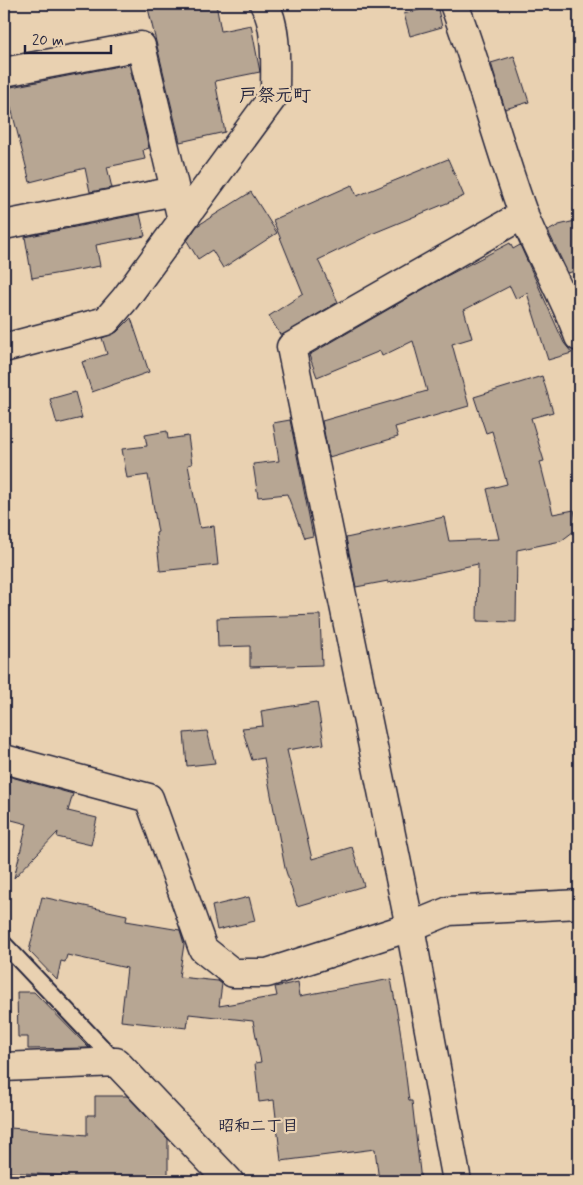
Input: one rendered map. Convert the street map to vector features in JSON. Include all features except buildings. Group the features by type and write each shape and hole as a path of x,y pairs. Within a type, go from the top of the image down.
{"street":[{"path":"4,348 106,322 275,94 275,55 269,12 264,4"},
{"path":"454,4 475,61 524,214 569,308 579,337"},
{"path":"4,72 141,46 182,220"},
{"path":"4,225 175,191"},
{"path":"457,1181 410,927 292,347 524,214"},
{"path":"4,759 149,798 203,949 233,973 267,973 410,927 449,911 579,904"},
{"path":"4,1067 116,1062 229,1181"}],"lane":[{"path":"4,944 116,1062"}],"district":[{"name":"戸祭元町","path":"275,96"},
{"name":"昭和二丁目","path":"258,1126"}]}
